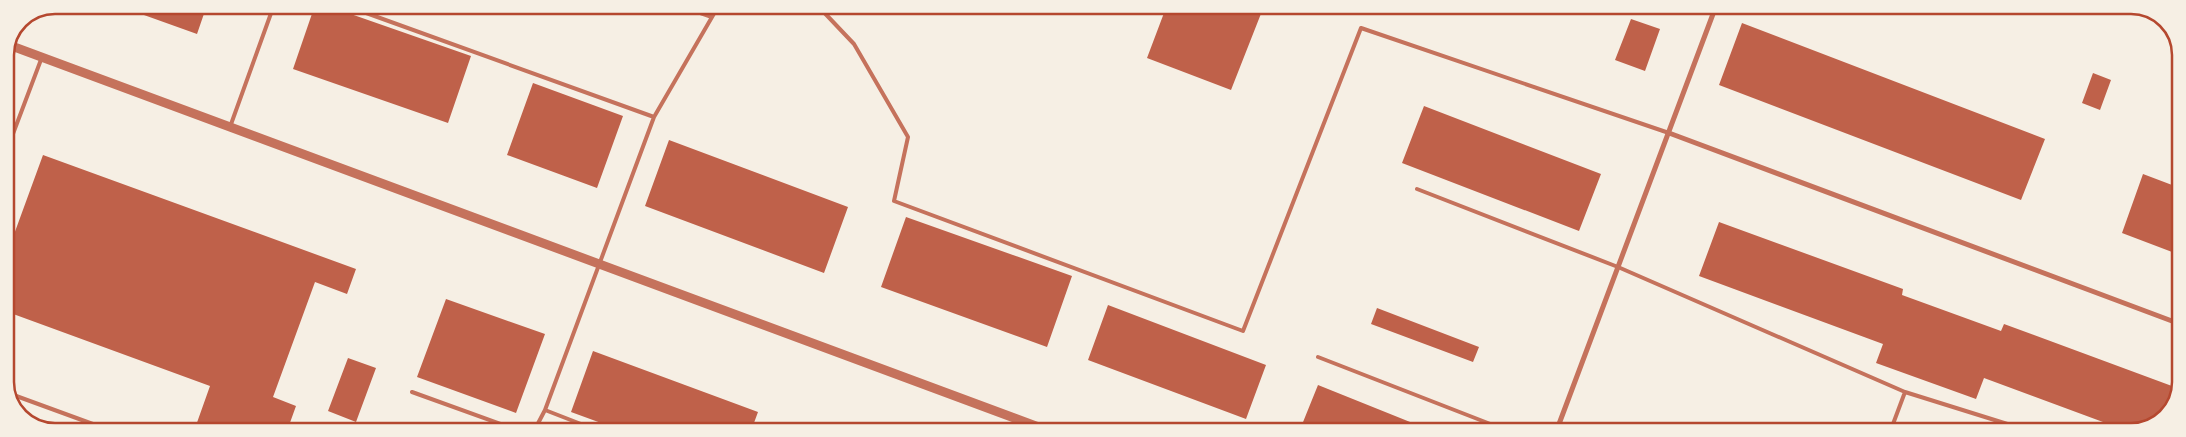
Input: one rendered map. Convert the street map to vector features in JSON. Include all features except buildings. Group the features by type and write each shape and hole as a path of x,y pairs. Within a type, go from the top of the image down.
{"street":[{"path":"1559,423 1713,14"},
{"path":"15,47 1027,423"},
{"path":"1669,133 2172,321"}],"lane":[{"path":"230,126 271,14"},
{"path":"369,14 654,117"},
{"path":"703,14 712,17"},
{"path":"538,423 654,117 714,14"},
{"path":"826,14 854,44 908,137 894,201 1243,331 1361,28 1669,133"},
{"path":"14,131 42,58"},
{"path":"1417,189 1618,267 1905,392 2004,423"},
{"path":"1318,357 1488,423"},
{"path":"412,392 498,423"},
{"path":"1893,423 1905,392"},
{"path":"17,396 90,423"},
{"path":"544,410 578,423"}]}
